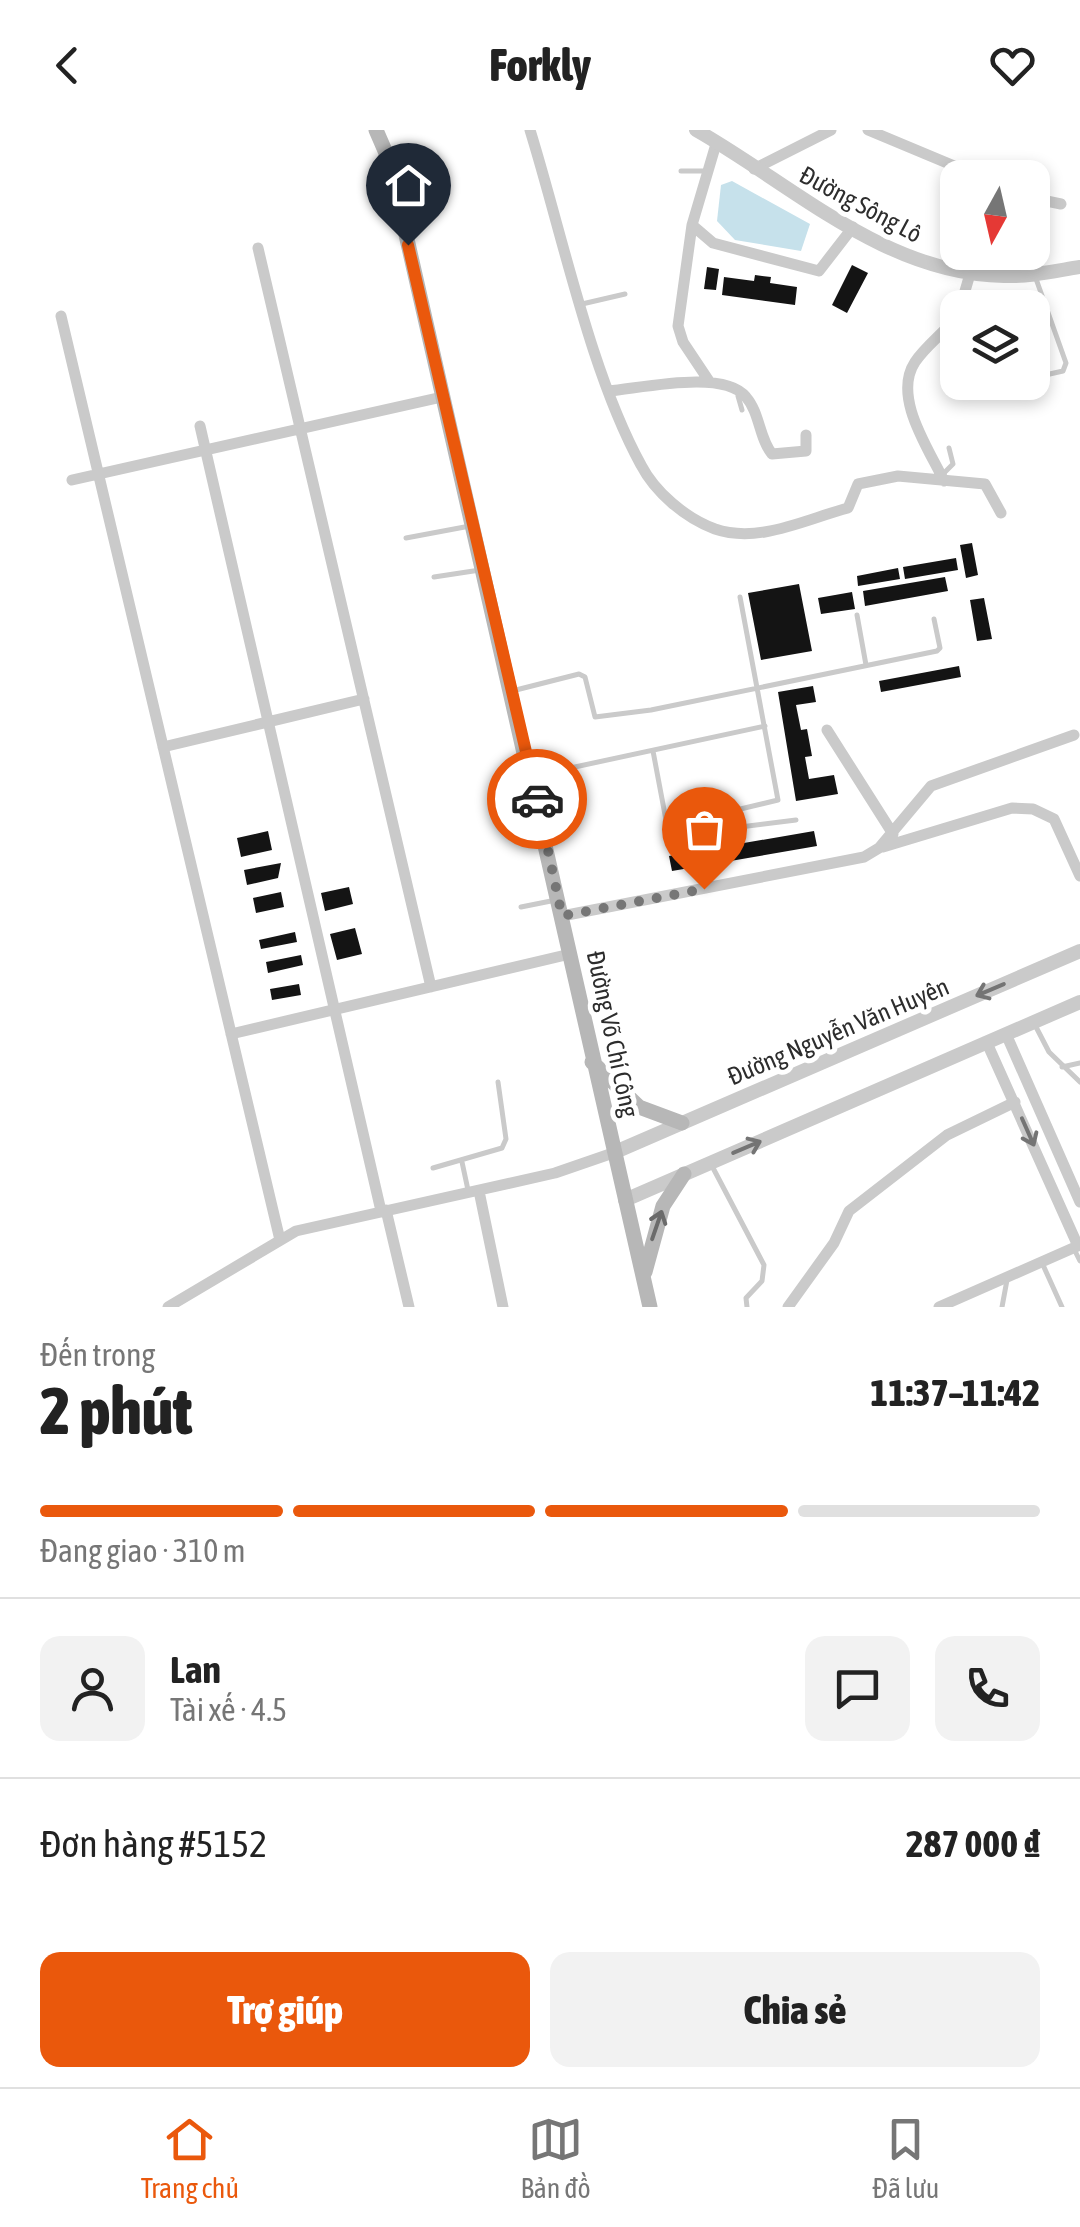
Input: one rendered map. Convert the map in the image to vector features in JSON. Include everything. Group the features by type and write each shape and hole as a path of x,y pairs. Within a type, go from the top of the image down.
{"main road":[{"name":"Đường Võ Chí Công","path":"376,130 388,160 532,776 592,1062 650,1307"},
{"path":"592,1062 639,1107 682,1123"},
{"path":"644,1281 663,1206 684,1174"}],"street":[{"path":"530,130 609,391 642,467 674,505 716,529 759,534 848,508 858,484 898,476 985,484 1001,513"},
{"path":"754,169 831,130"},
{"path":"868,130 940,160"},
{"name":"Đường Sông Lô","path":"701,131 754,169 852,227 918,260 970,274 1034,274 1080,266"},
{"path":"709,381 683,342 678,326 692,225 716,144"},
{"path":"1050,202 1061,204"},
{"path":"692,225 714,244 820,271 852,227"},
{"path":"258,248 431,987"},
{"path":"965,290 970,274"},
{"path":"61,316 280,1240"},
{"path":"940,332 916,360 908,385 915,418 943,478"},
{"path":"609,391 709,381 736,388 749,400 772,454 806,451 806,435"},
{"path":"72,480 442,397"},
{"path":"200,426 334,1009 409,1307"},
{"path":"163,746 364,699"},
{"path":"827,730 892,834"},
{"path":"879,848 931,786 1074,735"},
{"path":"562,916 864,857 879,848 1023,807 1054,819 1080,876"},
{"name":"Đường Nguyễn Văn Huyên","path":"613,1154 1080,952"},
{"path":"231,1034 570,954"},
{"path":"625,1200 1080,1002"},
{"path":"1006,1034 1080,1202"},
{"path":"939,1307 961,1303 1077,1246 987,1043"},
{"path":"788,1307 834,1243 849,1212 947,1136 1015,1102"},
{"path":"168,1307 258,1258 280,1240 384,1210 474,1192 613,1154"},
{"path":"474,1192 499,1306"}],"lane":[{"path":"681,171 710,172"},
{"path":"399,207 445,191"},
{"path":"1034,274 1040,290"},
{"path":"582,304 624,294"},
{"path":"1050,320 1066,367 1050,372"},
{"path":"736,388 742,410"},
{"path":"943,478 952,464 949,448"},
{"path":"406,538 473,526"},
{"path":"434,577 483,569"},
{"path":"710,816 778,800 740,597"},
{"path":"857,615 866,665"},
{"path":"512,691 582,675 591,714 598,718 936,652 940,648 934,618"},
{"path":"532,776 764,726"},
{"path":"653,751 669,836 796,820"},
{"path":"520,907 558,899"},
{"path":"1033,1022 1062,1067 1080,1082"},
{"path":"1062,1067 1080,1063"},
{"path":"433,1168 505,1145 498,1082"},
{"path":"462,1161 474,1192"},
{"path":"711,1163 764,1264 762,1281 746,1298 747,1307"},
{"path":"1077,1246 1080,1262"},
{"path":"1042,1262 1062,1307"},
{"path":"1002,1307 1008,1277"}],"water":[{"path":"732,181 810,224 801,251 735,240 717,221 721,185"}],"building":[{"path":"852,265 868,273 847,313 832,305"},
{"path":"707,267 719,269 716,290 704,289"},
{"path":"755,275 771,277 770,283 797,287 795,305 722,295 724,277 754,281"},
{"path":"972,543 978,575 966,578 960,545"},
{"path":"956,558 958,570 905,579 903,567"},
{"path":"898,568 900,579 858,586 857,576"},
{"path":"945,577 948,591 865,606 863,591"},
{"path":"799,584 812,651 761,660 748,593"},
{"path":"852,592 855,609 821,614 818,598"},
{"path":"984,598 992,639 977,641 970,600"},
{"path":"959,666 961,677 881,692 879,681"},
{"path":"813,686 816,702 796,705 801,730 807,729 812,756 805,757 809,779 834,775 838,794 796,801 778,692"},
{"path":"268,831 272,850 241,857 237,838"},
{"path":"814,831 817,846 672,871 669,856"},
{"path":"281,863 278,878 247,885 244,870"},
{"path":"349,887 353,904 325,911 321,893"},
{"path":"281,892 284,907 256,913 253,898"},
{"path":"355,928 362,954 337,960 330,934"},
{"path":"295,932 297,942 261,949 259,940"},
{"path":"301,955 303,965 268,973 266,962"},
{"path":"299,984 301,995 272,1000 270,989"}],"way so far":[{"path":"537,799 562,916 704,889"}],"route":[{"path":"408,245 537,799"}]}
